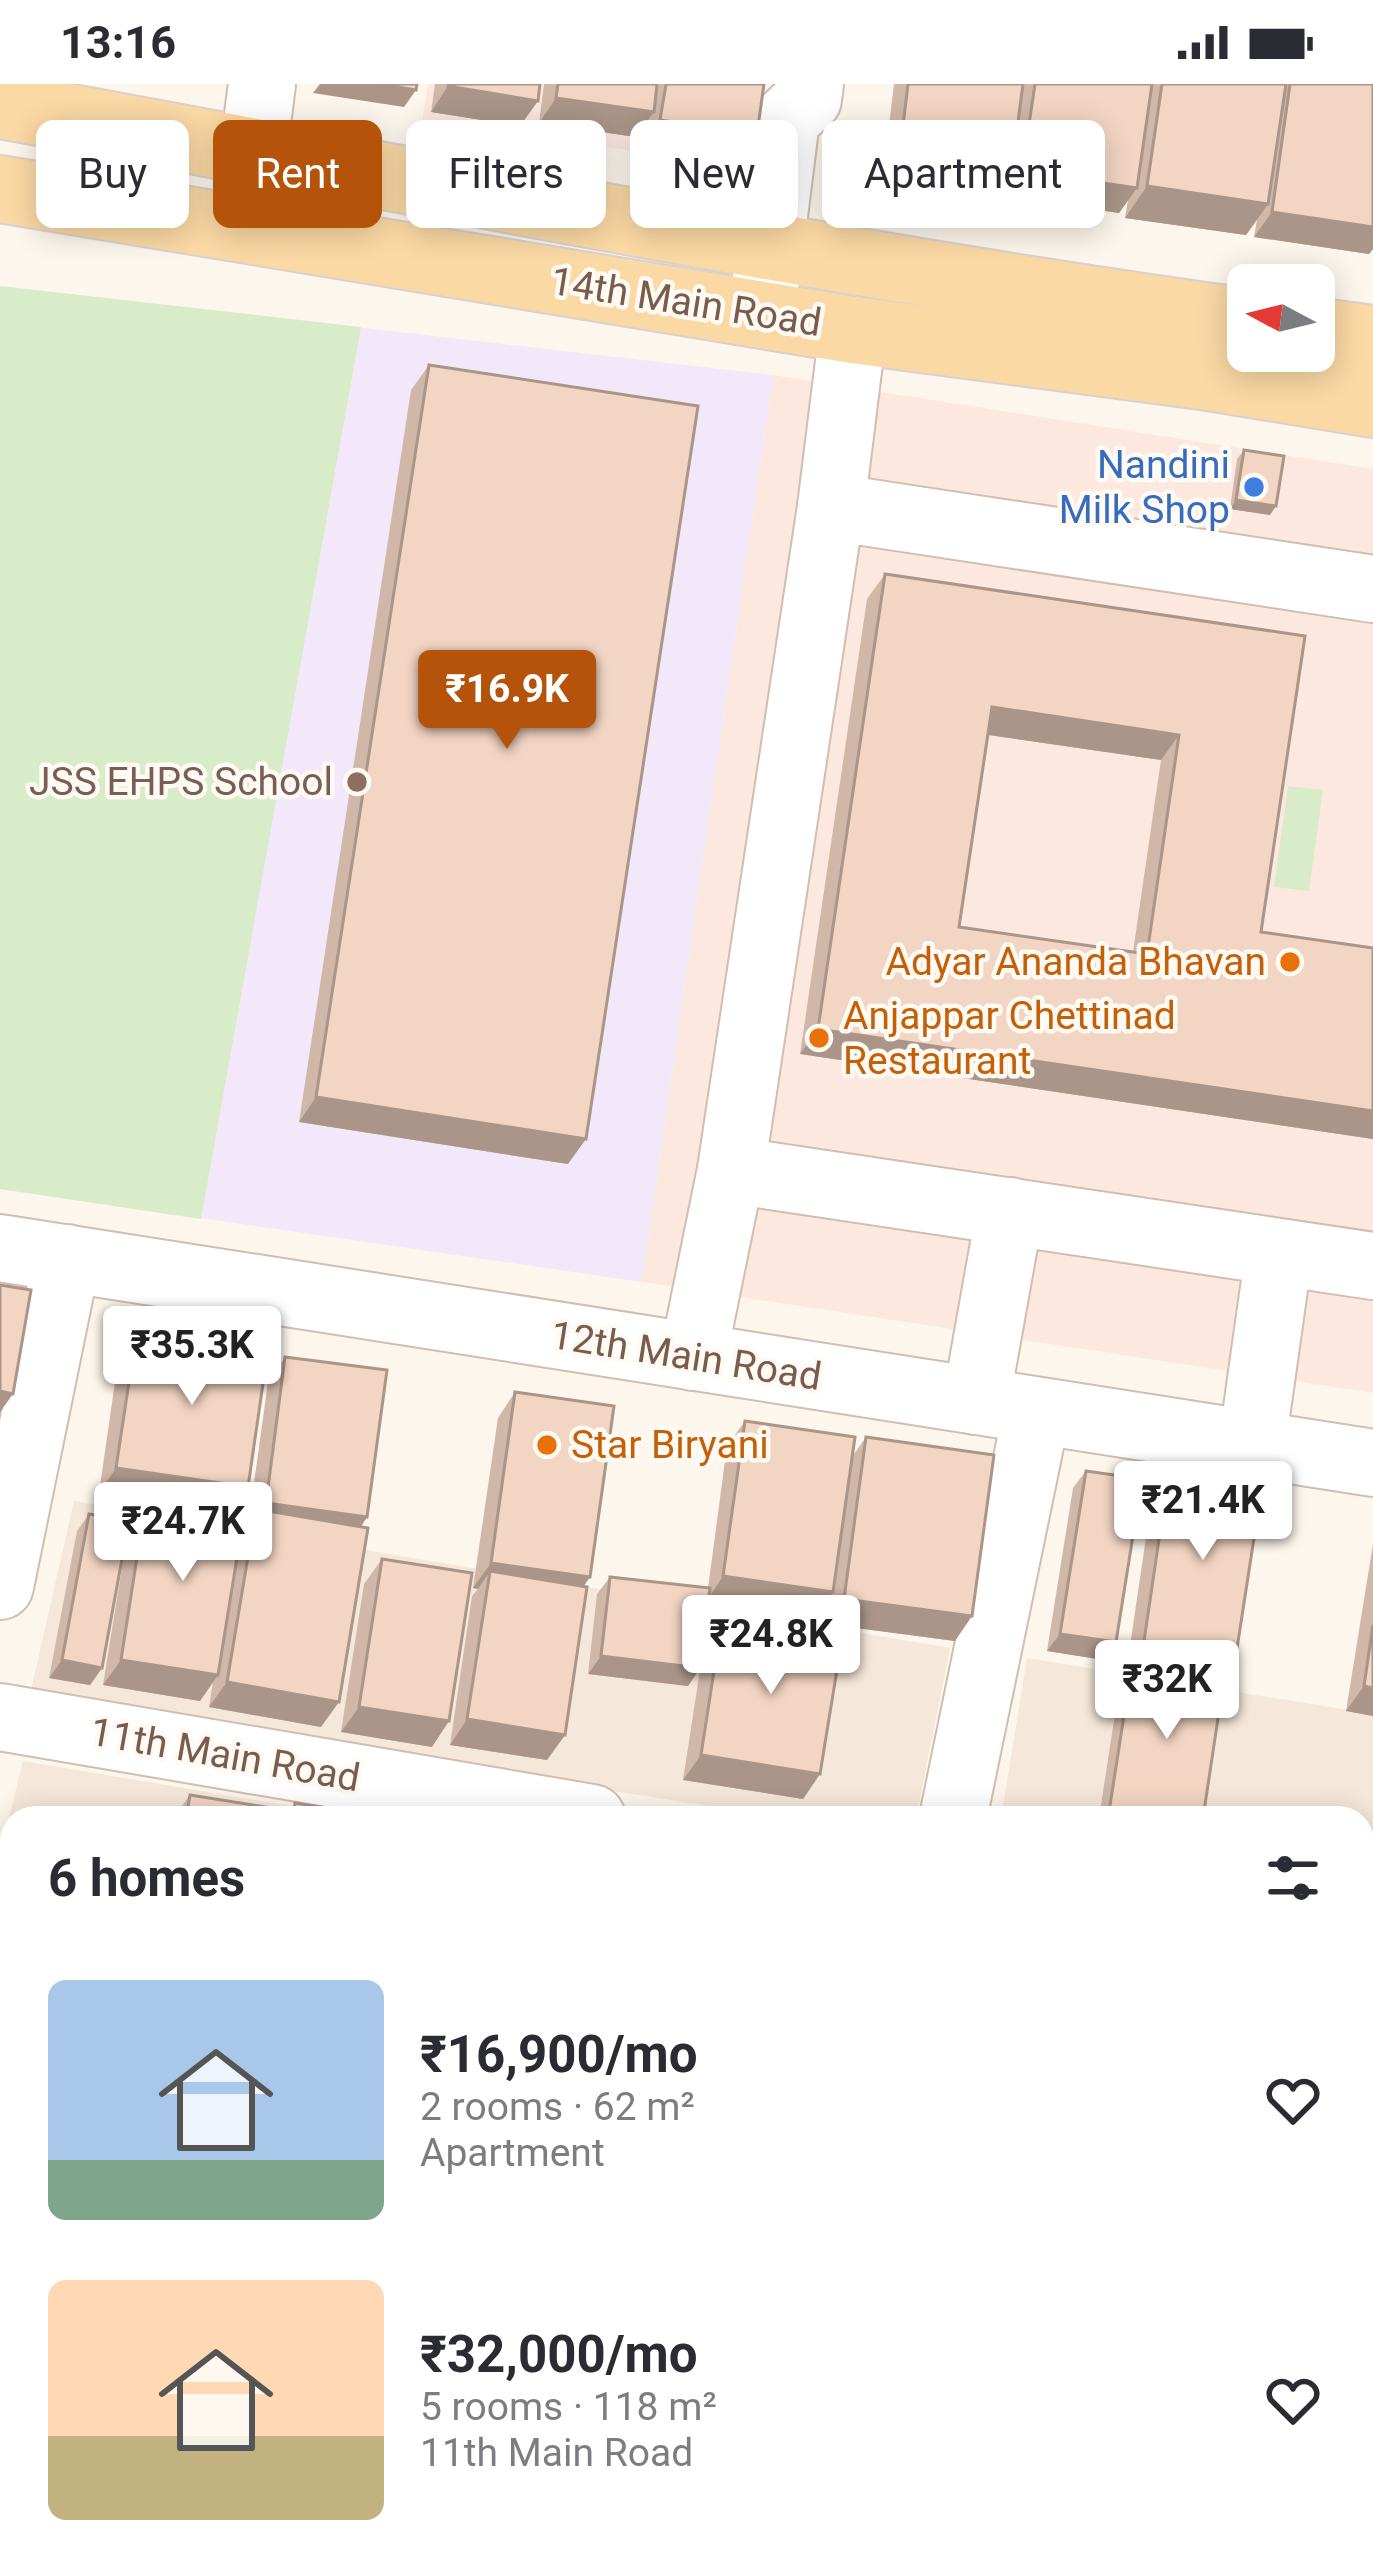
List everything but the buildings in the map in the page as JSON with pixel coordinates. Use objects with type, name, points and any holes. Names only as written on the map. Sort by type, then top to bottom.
[{"type":"main road","name":"14th Main Road","points":[[0,105],[131,106],[213,138]]},
{"type":"main road","name":"14th Main Road","points":[[382,177],[793,250],[1227,319]]},
{"type":"main road","name":"14th Main Road","points":[[0,189],[808,322],[1157,369],[1373,404]]},
{"type":"main road","points":[[1335,334],[1373,339]]},
{"type":"street","points":[[257,120],[262,84]]},
{"type":"street","points":[[693,1357],[730,1170],[831,507],[808,322],[793,250],[832,122],[809,92]]},
{"type":"street","points":[[831,507],[1373,586]]},
{"type":"street","points":[[730,1170],[1373,1266]]},
{"type":"street","points":[[955,1806],[1007,1406],[1010,1211]]},
{"type":"street","name":"12th Main Road","points":[[0,1248],[1373,1463]]},
{"type":"street","points":[[1252,1444],[1279,1253]]},
{"type":"street","points":[[0,1586],[67,1258]]},
{"type":"street","name":"11th Main Road","points":[[0,1717],[522,1806]]},
{"type":"shaded area","points":[[428,84],[757,84],[751,120],[630,120],[630,150],[606,147],[606,120],[422,120]]},
{"type":"shaded area","name":"JSS EHPS School","points":[[0,286],[773,375],[642,1282],[0,1189]]},
{"type":"shaded area","points":[[773,375],[1373,469],[1373,1393],[642,1282]]},
{"type":"shaded area","points":[[74,1501],[950,1648],[918,1806],[708,1806],[29,1699]]},
{"type":"shaded area","points":[[1027,1658],[1373,1714],[1373,1806],[1003,1806]]},
{"type":"shaded area","points":[[23,1761],[291,1806],[12,1806]]},
{"type":"green space","points":[[0,286],[361,327],[201,1219],[0,1189]]},
{"type":"green space","points":[[1288,786],[1323,790],[1309,891],[1274,887]]},
{"type":"place","name":"Nandini Milk Shop","points":[[1254,487]]},
{"type":"place","name":"JSS EHPS School","points":[[357,782]]},
{"type":"place","name":"Adyar Ananda Bhavan","points":[[1290,962]]},
{"type":"place","name":"Anjappar Chettinad Restaurant","points":[[819,1038]]},
{"type":"place","name":"Star Biryani","points":[[547,1445]]}]
